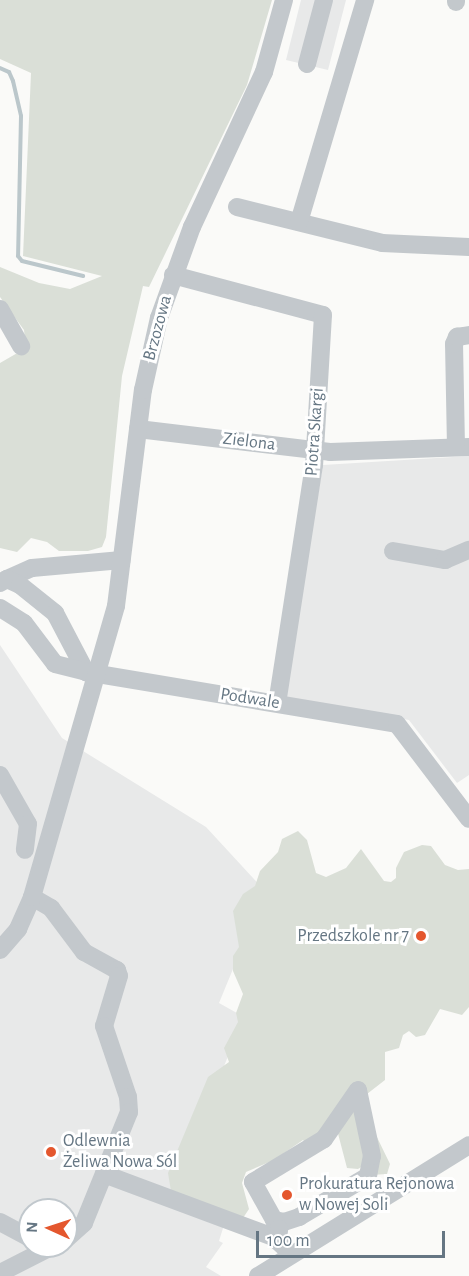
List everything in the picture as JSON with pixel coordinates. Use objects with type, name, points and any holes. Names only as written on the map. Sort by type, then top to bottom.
[{"type":"street","name":"Brzozowa","points":[[0,950],[18,928],[32,897],[91,673],[116,606],[148,363],[173,275],[258,85],[284,0]]},
{"type":"street","points":[[307,64],[324,0]]},
{"type":"street","points":[[299,222],[365,0]]},
{"type":"street","points":[[237,207],[382,243],[469,247]]},
{"type":"street","name":"Piotra Skargi","points":[[173,275],[321,312],[314,450],[277,703]]},
{"type":"street","points":[[0,309],[21,346]]},
{"type":"street","points":[[463,447],[454,344],[457,337],[469,335]]},
{"type":"street","name":"Zielona","points":[[138,429],[314,450],[463,447]]},
{"type":"street","points":[[393,551],[445,560],[469,550]]},
{"type":"street","points":[[3,581],[32,568],[122,560]]},
{"type":"street","points":[[3,581],[55,613],[91,673]]},
{"type":"street","name":"Podwale","points":[[0,608],[24,623],[55,664],[91,673],[393,723],[402,728],[469,819]]},
{"type":"street","points":[[0,775],[28,824],[25,849]]},
{"type":"street","points":[[32,897],[51,908],[84,952],[117,970],[119,976],[104,1026],[129,1112],[84,1223],[78,1227]]},
{"type":"street","points":[[290,1256],[278,1240],[274,1220],[253,1182],[324,1139],[358,1090],[372,1156],[368,1176],[381,1199]]},
{"type":"street","points":[[258,1276],[381,1199],[468,1150]]},
{"type":"street","points":[[104,1174],[278,1240]]},
{"type":"street","points":[[274,1220],[284,1222],[299,1217],[368,1176]]},
{"type":"street","points":[[0,1222],[18,1232]]},
{"type":"street","points":[[0,1273],[29,1258]]},
{"type":"shaded area","points":[[0,0],[272,0],[247,85],[149,287],[143,286],[122,376],[106,537],[102,547],[88,551],[59,551],[47,542],[31,538],[17,552],[0,548],[0,363],[26,348],[24,330],[0,297],[0,267],[39,283],[70,289],[102,276],[23,256],[31,73],[0,59]]},
{"type":"shaded area","points":[[301,0],[346,0],[328,70],[286,60]]},
{"type":"shaded area","points":[[469,456],[469,775],[457,783],[409,720],[283,698],[323,465]]},
{"type":"shaded area","points":[[0,645],[62,738],[206,827],[265,891],[219,1003],[244,1017],[176,1184],[229,1209],[219,1241],[223,1243],[206,1267],[221,1276],[0,1276]]},
{"type":"shaded area","points":[[298,831],[307,840],[316,873],[326,877],[346,868],[361,849],[384,881],[391,882],[396,878],[396,868],[404,852],[422,845],[431,846],[445,865],[458,870],[469,869],[469,1007],[462,1015],[440,1009],[425,1035],[416,1037],[409,1031],[403,1035],[399,1048],[385,1052],[385,1080],[367,1094],[373,1129],[390,1164],[387,1174],[371,1175],[366,1164],[358,1169],[347,1168],[336,1126],[309,1146],[303,1140],[274,1160],[246,1172],[242,1183],[249,1209],[243,1218],[171,1191],[168,1173],[208,1077],[229,1062],[224,1048],[238,1022],[236,1013],[243,994],[233,971],[233,956],[239,947],[233,911],[243,894],[255,886],[260,871],[278,852],[282,839]]},
{"type":"waterway","points":[[0,68],[9,72],[13,81],[21,116],[18,256],[22,261],[83,276]]},
{"type":"place","name":"Przedszkole nr 7","points":[[421,936]]},
{"type":"place","name":"Odlewnia Żeliwa Nowa Sól","points":[[51,1152]]},
{"type":"place","name":"Prokuratura Rejonowa w Nowej Soli","points":[[287,1195]]}]
